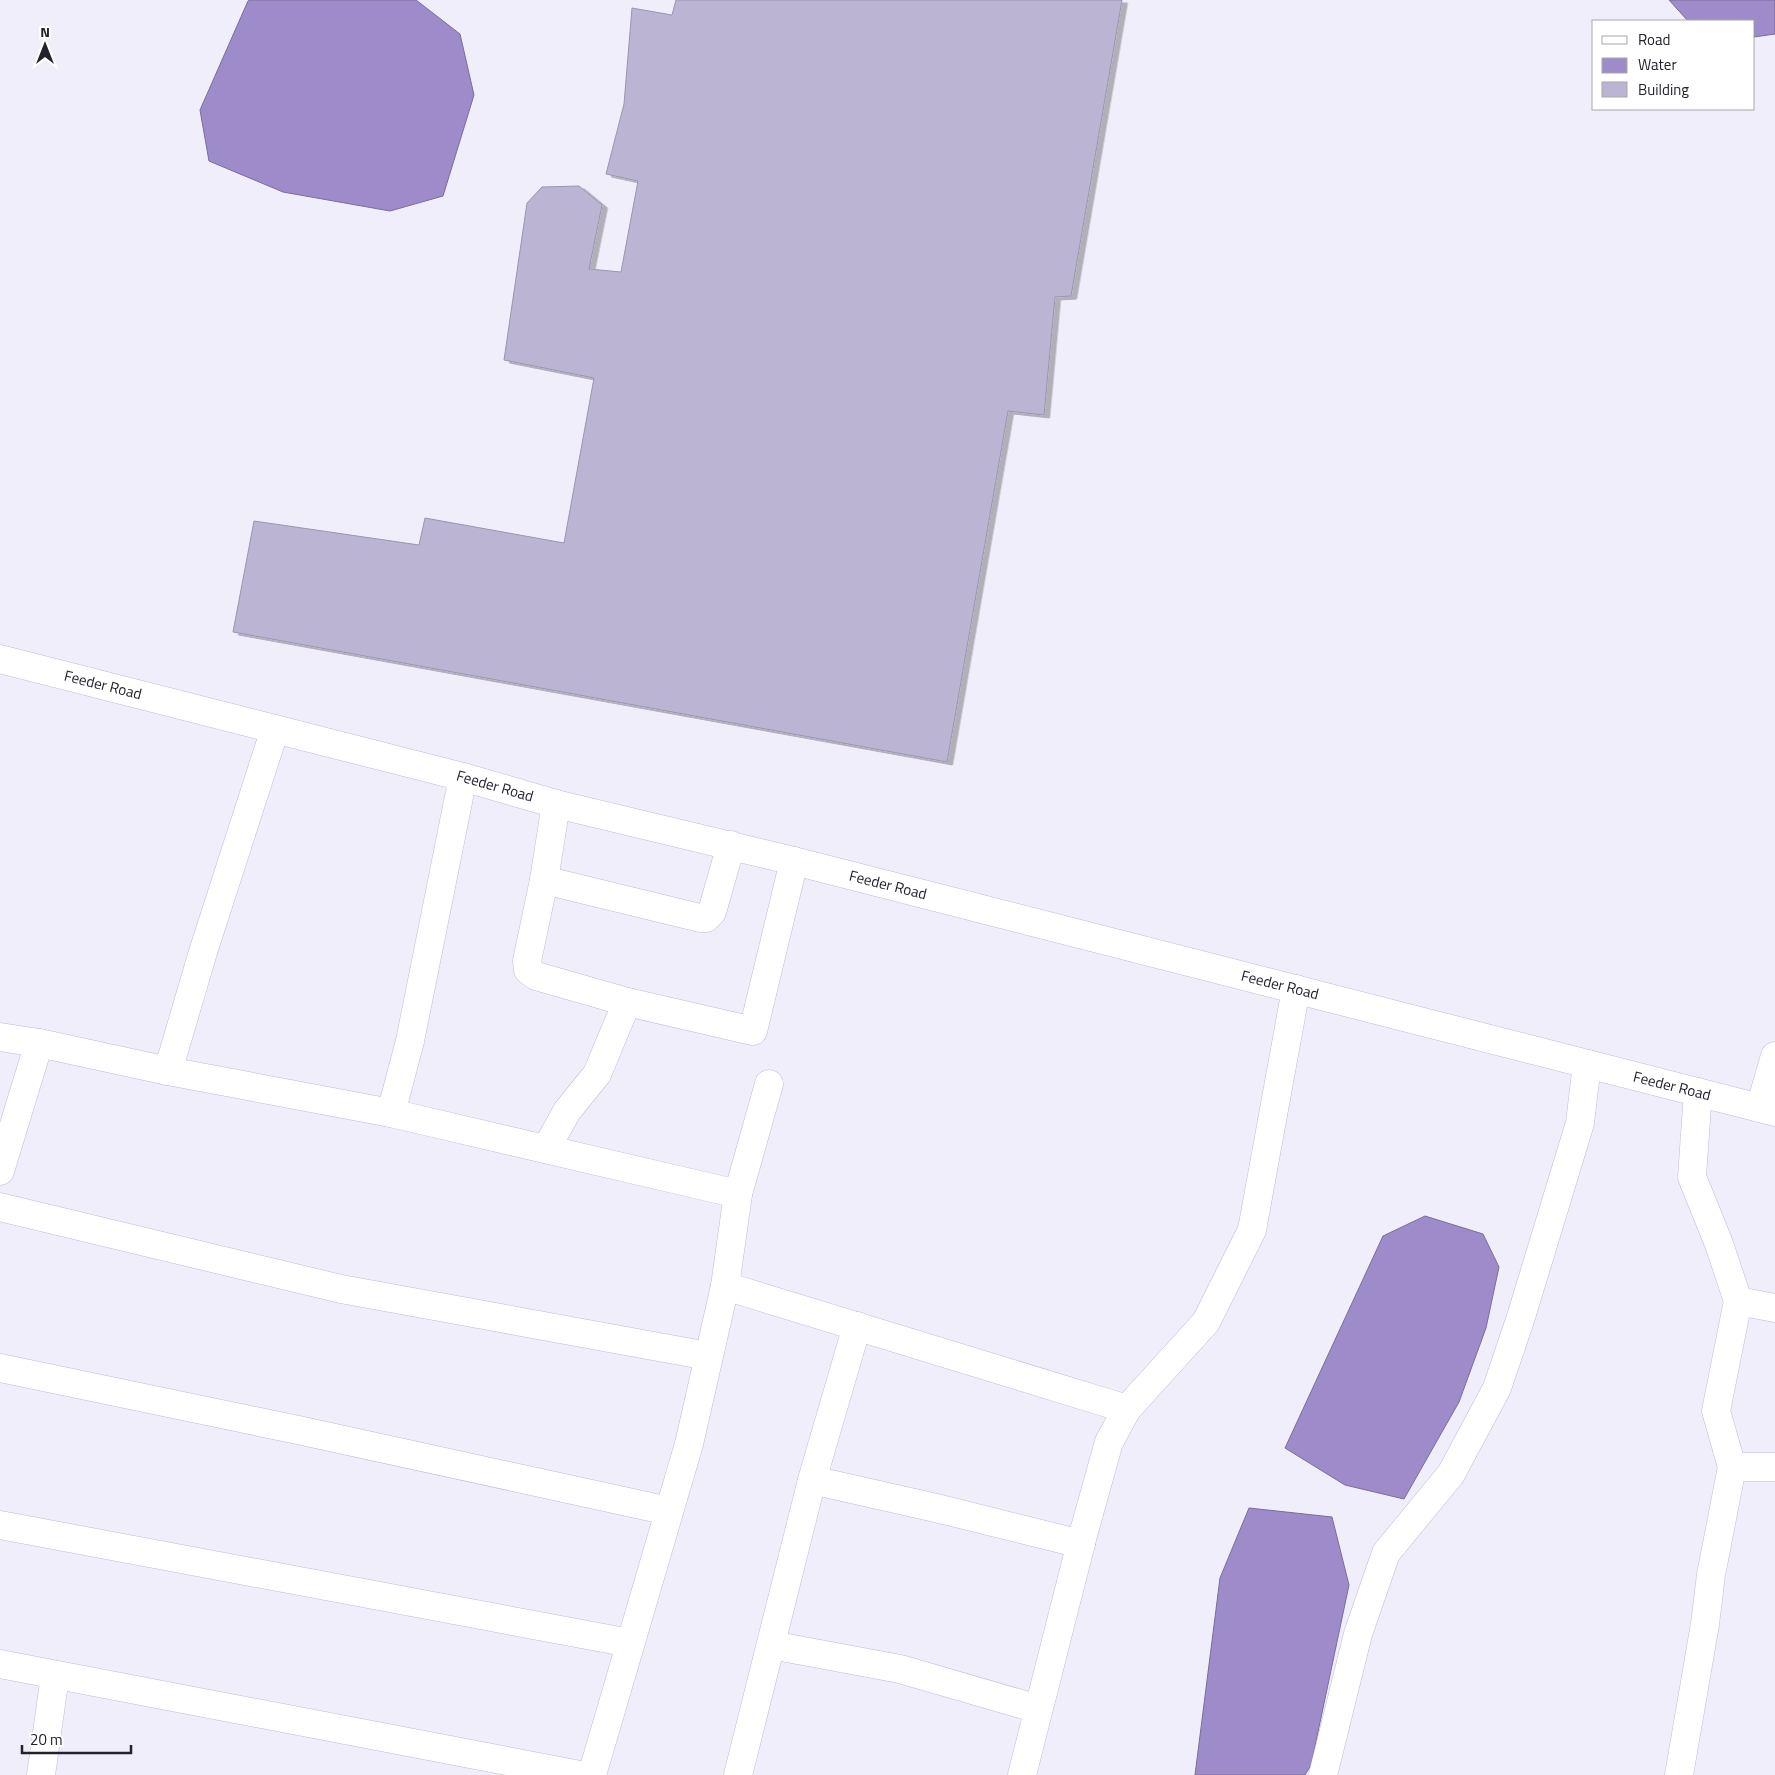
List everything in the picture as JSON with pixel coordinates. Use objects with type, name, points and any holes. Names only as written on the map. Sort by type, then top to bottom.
[{"type":"street","name":"Feeder Road","points":[[0,659],[462,777],[556,804],[731,845],[1768,1110]]},
{"type":"street","points":[[168,1071],[203,952],[275,729]]},
{"type":"street","points":[[391,1113],[410,1041],[462,777]]},
{"type":"street","points":[[556,804],[544,880],[527,961],[528,970],[536,976],[628,1002],[753,1030],[794,861]]},
{"type":"street","points":[[544,880],[706,918],[712,912],[731,845]]},
{"type":"street","points":[[1022,1775],[1109,1442],[1127,1409],[1206,1322],[1252,1230],[1296,989]]},
{"type":"street","points":[[546,1149],[567,1111],[597,1074],[628,1002]]},
{"type":"street","points":[[0,1037],[39,1043],[168,1071],[391,1113],[738,1194]]},
{"type":"street","points":[[0,1171],[39,1043]]},
{"type":"street","points":[[1768,1110],[1775,1056]]},
{"type":"street","points":[[1323,1775],[1358,1634],[1386,1553],[1451,1474],[1497,1388],[1521,1317],[1580,1123],[1587,1064]]},
{"type":"street","points":[[592,1775],[689,1444],[725,1286],[738,1194],[769,1084]]},
{"type":"street","points":[[1679,1775],[1732,1467],[1716,1411],[1738,1301],[1719,1244],[1692,1177],[1698,1092]]},
{"type":"street","points":[[0,1208],[341,1289],[708,1356]]},
{"type":"street","points":[[725,1286],[1127,1409]]},
{"type":"street","points":[[1738,1301],[1775,1308]]},
{"type":"street","points":[[738,1775],[812,1480],[857,1326]]},
{"type":"street","points":[[0,1368],[298,1430],[669,1511]]},
{"type":"street","points":[[1732,1467],[1775,1467]]},
{"type":"street","points":[[812,1480],[1081,1544]]},
{"type":"street","points":[[0,1525],[630,1643]]},
{"type":"street","points":[[771,1645],[900,1669],[1038,1709]]},
{"type":"street","points":[[0,1664],[580,1775]]},
{"type":"street","points":[[41,1775],[55,1676]]},
{"type":"water","points":[[416,0],[460,34],[474,95],[443,196],[390,211],[283,192],[209,161],[200,110],[248,1]]},
{"type":"water","points":[[1669,0],[1775,0],[1775,34],[1755,37],[1755,20],[1687,20]]},
{"type":"water","points":[[1425,1216],[1483,1234],[1499,1267],[1486,1328],[1459,1402],[1404,1499],[1345,1485],[1285,1448],[1383,1236]]},
{"type":"water","points":[[1249,1508],[1332,1517],[1349,1585],[1311,1765],[1305,1775],[1195,1775],[1220,1578]]},
{"type":"building","points":[[676,0],[1122,0],[1071,296],[1055,297],[1044,415],[1008,411],[947,762],[233,632],[254,521],[419,545],[425,518],[564,543],[594,378],[504,360],[527,203],[542,187],[579,186],[602,205],[589,269],[621,272],[638,181],[606,174],[624,104],[632,8],[672,15]]}]
